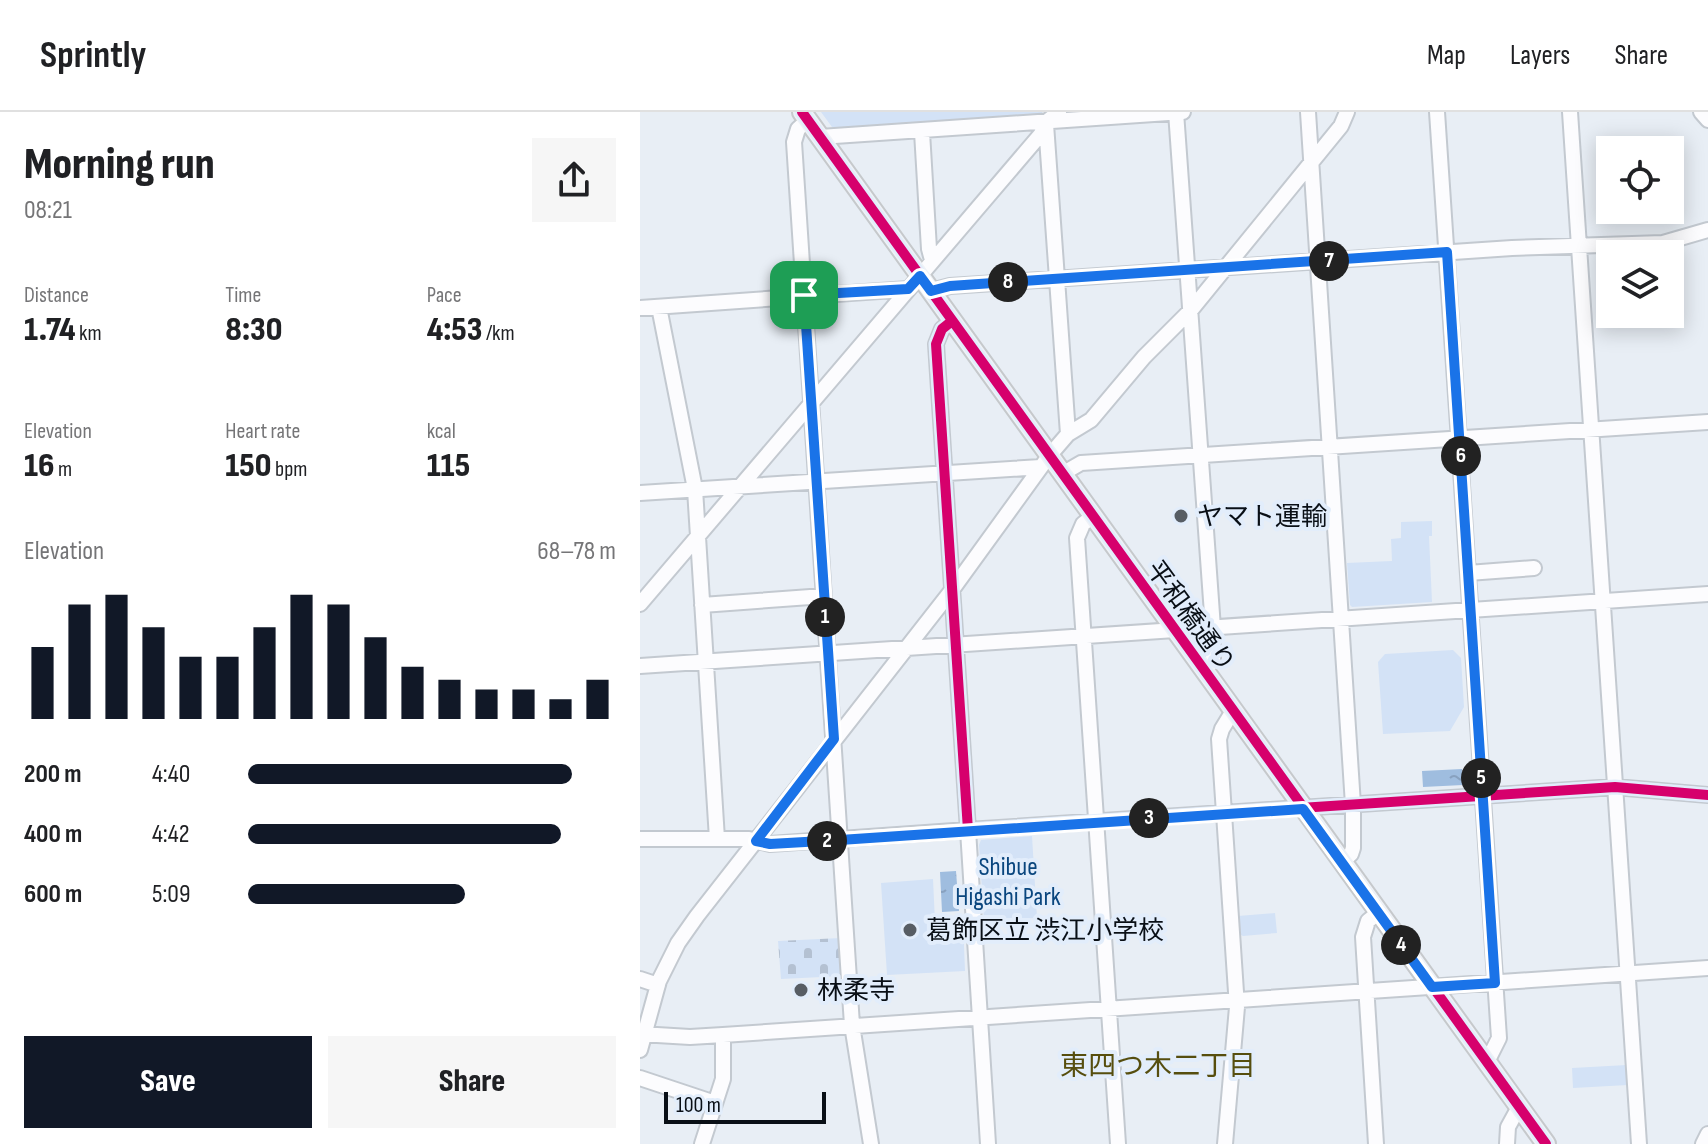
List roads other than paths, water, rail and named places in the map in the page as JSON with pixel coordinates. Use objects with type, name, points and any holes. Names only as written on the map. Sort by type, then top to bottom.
[{"type":"main road","name":"平和橋通り","points":[[805,116],[920,285],[952,321],[1045,461],[1062,474],[1093,516],[1546,1144]]},
{"type":"street","points":[[1046,117],[1059,112]]},
{"type":"street","points":[[1176,112],[1213,628],[1213,661],[1203,670]]},
{"type":"street","points":[[820,137],[922,132],[1046,117],[1186,112]]},
{"type":"street","points":[[1308,112],[1353,805],[1353,848],[1342,862]]},
{"type":"street","points":[[640,1050],[658,985],[678,943],[691,925],[952,590],[1045,461],[1068,434],[1091,420],[1144,357],[1191,310],[1341,126],[1347,112]]},
{"type":"street","points":[[1437,112],[1499,1038],[1487,1062]]},
{"type":"street","points":[[1570,112],[1639,1144]]},
{"type":"street","points":[[1701,112],[1708,120]]},
{"type":"street","points":[[805,116],[794,142],[852,1025],[871,1144]]},
{"type":"street","points":[[640,604],[812,403],[920,285],[932,260],[1041,134],[1046,117]]},
{"type":"street","points":[[1046,117],[1068,434]]},
{"type":"street","points":[[922,132],[932,260]]},
{"type":"street","points":[[640,308],[920,285],[950,286],[1579,244],[1663,243],[1708,230]]},
{"type":"street","points":[[659,307],[695,489],[717,839]]},
{"type":"street","points":[[952,321],[942,329],[936,344],[988,1144]]},
{"type":"street","points":[[1062,474],[1081,463],[1708,422]]},
{"type":"street","points":[[640,493],[945,473],[1045,461]]},
{"type":"street","points":[[1093,516],[1083,524],[1077,538],[1118,1144]]},
{"type":"street","points":[[1468,573],[1534,568]]},
{"type":"street","points":[[640,666],[1708,594]]},
{"type":"street","points":[[702,605],[824,596]]},
{"type":"street","points":[[1225,1144],[1237,1000],[1220,733],[1233,711]]},
{"type":"street","points":[[640,839],[717,839],[770,844],[1615,787],[1708,795]]},
{"type":"street","points":[[1376,1144],[1363,937],[1368,921],[1378,913]]},
{"type":"street","points":[[643,1034],[723,1035],[1708,968]]},
{"type":"street","points":[[640,979],[658,985]]},
{"type":"street","points":[[702,1144],[723,1079],[723,1035]]},
{"type":"street","points":[[640,1078],[715,1103]]},
{"type":"street","points":[[1507,1144],[1508,1127],[1519,1107]]},
{"type":"street","points":[[1703,1144],[1708,1134]]},
{"type":"water","points":[[1462,769],[1463,785],[1423,787],[1422,771]]},
{"type":"water","points":[[956,871],[959,911],[942,912],[940,872]]},
{"type":"place","name":"ヤマト運輸","points":[[1181,516]]},
{"type":"place","name":"葛飾区立 渋江小学校","points":[[910,930]]},
{"type":"place","name":"林柔寺","points":[[801,990]]},
{"type":"district","name":"東四つ木二丁目","points":[[1158,1065]]},
{"type":"park label","name":"Shibue Higashi Park","points":[[1008,881]]}]
